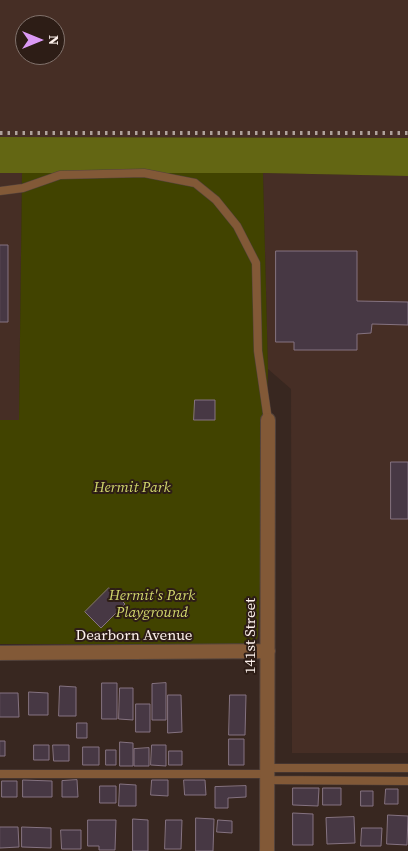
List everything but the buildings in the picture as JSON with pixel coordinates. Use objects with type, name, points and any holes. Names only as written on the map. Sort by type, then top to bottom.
[{"type":"street","name":"141st Street","points":[[267,851],[268,420]]},
{"type":"street","name":"Dearborn Avenue","points":[[0,653],[268,651]]},
{"type":"lane","points":[[0,191],[23,188],[60,175],[144,173],[195,183],[216,200],[237,226],[256,263],[258,351],[268,420]]},
{"type":"lane","points":[[0,774],[267,774],[408,768]]},
{"type":"lane","points":[[267,774],[408,781]]},
{"type":"shaded area","points":[[0,0],[408,0],[408,138],[0,137]]},
{"type":"shaded area","points":[[0,137],[408,138],[408,176],[263,173],[0,173]]},
{"type":"shaded area","points":[[0,173],[22,173],[19,420],[0,420]]},
{"type":"shaded area","points":[[263,173],[408,176],[408,753],[292,753],[291,389],[268,369]]},
{"type":"green space","name":"Hermit Park","points":[[22,173],[263,173],[268,369],[258,637],[254,644],[0,644],[0,420],[19,420]]},
{"type":"railway","points":[[0,133],[408,133]]},
{"type":"park label","name":"Hermit's Park Playground","points":[[152,604]]}]
